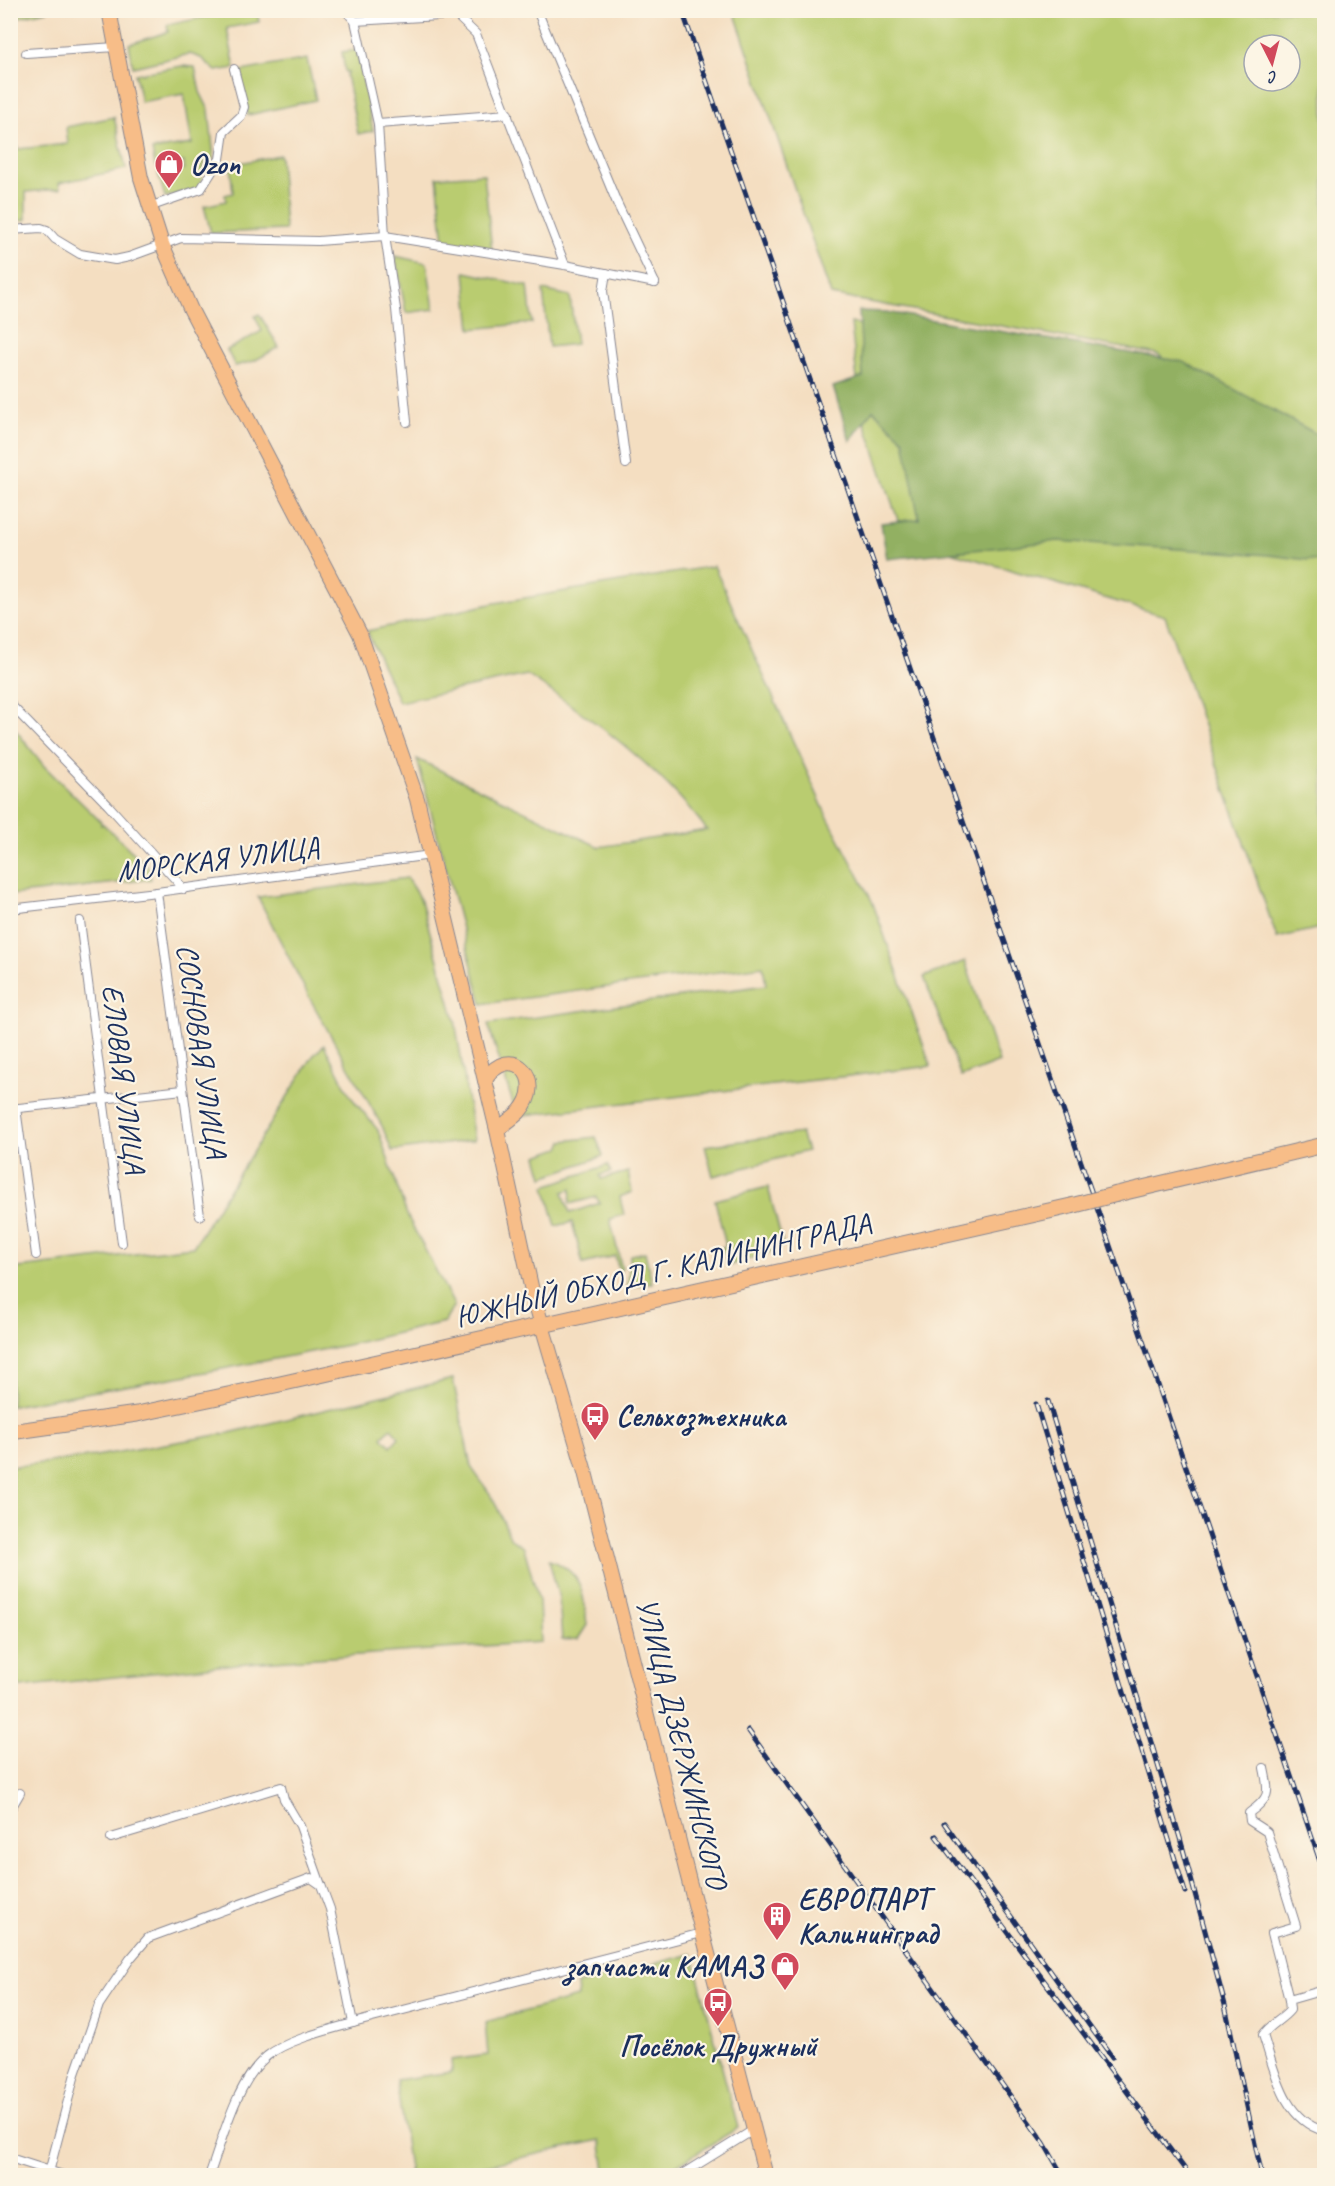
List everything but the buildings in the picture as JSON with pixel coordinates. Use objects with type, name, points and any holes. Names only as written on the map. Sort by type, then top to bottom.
[{"type":"highway","name":"ЮЖНЫЙ ОБХОД Г. КАЛИНИНГРАДА","points":[[10,1432],[137,1414],[280,1384],[1071,1206],[1324,1145]]},
{"type":"main road","name":"УЛИЦА ДЗЕРЖИНСКОГО","points":[[109,10],[141,178],[162,244],[191,310],[360,634],[417,799],[497,1130],[532,1291],[585,1472],[766,2175]]},
{"type":"main road","points":[[485,1080],[498,1065],[508,1063],[519,1065],[529,1077],[530,1086],[527,1099],[520,1111],[497,1130]]},
{"type":"street","points":[[345,10],[355,21],[378,124],[386,236],[396,309],[406,422]]},
{"type":"street","points":[[10,230],[35,227],[47,230],[67,248],[80,254],[115,260],[181,238],[318,241],[386,236],[565,265],[655,283],[617,203],[537,10]]},
{"type":"street","points":[[355,21],[456,15],[476,34],[565,265]]},
{"type":"street","points":[[26,53],[116,47]]},
{"type":"street","points":[[150,207],[201,189],[220,159],[224,132],[241,116],[244,107],[234,69]]},
{"type":"street","points":[[378,124],[508,114]]},
{"type":"street","points":[[606,273],[603,291],[626,464]]},
{"type":"street","points":[[10,704],[108,805],[184,889]]},
{"type":"street","name":"МОРСКАЯ УЛИЦА","points":[[10,909],[184,889],[431,855]]},
{"type":"street","name":"СОСНОВАЯ УЛИЦА","points":[[157,892],[200,1216]]},
{"type":"street","name":"ЕЛОВАЯ УЛИЦА","points":[[80,921],[122,1243]]},
{"type":"street","points":[[36,1255],[13,1108],[183,1090]]},
{"type":"street","points":[[1263,1768],[1268,1793],[1264,1803],[1250,1814],[1250,1821],[1267,1832],[1296,1926],[1272,1933],[1290,2010],[1268,2027],[1263,2036],[1283,2095],[1300,2118],[1324,2132]]},
{"type":"street","points":[[111,1838],[281,1786],[284,1799],[300,1826],[330,1909],[353,2023]]},
{"type":"street","points":[[10,1810],[20,1793]]},
{"type":"street","points":[[50,2173],[75,2074],[99,2005],[130,1959],[148,1938],[301,1880],[311,1878],[321,1885]]},
{"type":"street","points":[[209,2175],[230,2119],[251,2073],[269,2055],[305,2037],[702,1933]]},
{"type":"street","points":[[1289,2000],[1324,1990]]},
{"type":"street","points":[[679,2175],[754,2130]]},
{"type":"street","points":[[10,2158],[50,2173],[66,2175]]},
{"type":"green space","points":[[11,10],[47,10],[47,11],[11,19]]},
{"type":"green space","points":[[221,11],[257,11],[259,22],[227,28],[235,68],[216,71],[201,58],[190,54],[133,67],[129,44],[168,32],[167,25],[221,14]]},
{"type":"green space","points":[[734,11],[1324,11],[1324,462],[1157,354],[831,295]]},
{"type":"green space","points":[[357,50],[373,131],[358,134],[346,75],[348,72],[345,72],[342,52]]},
{"type":"green space","points":[[307,59],[316,100],[248,115],[236,72]]},
{"type":"green space","points":[[182,66],[195,67],[200,92],[209,110],[214,159],[205,159],[200,189],[165,197],[158,173],[184,169],[184,162],[155,166],[152,150],[192,144],[184,94],[141,102],[135,74]]},
{"type":"green space","points":[[114,117],[126,169],[59,183],[60,189],[26,192],[26,220],[11,221],[11,137],[18,149],[68,144],[66,127]]},
{"type":"green space","points":[[280,155],[285,230],[211,233],[204,206],[226,201],[225,195],[233,193],[230,165]]},
{"type":"green space","points":[[484,174],[492,251],[444,242],[437,177]]},
{"type":"green space","points":[[395,256],[427,263],[434,309],[406,313]]},
{"type":"green space","points":[[465,272],[528,286],[532,323],[471,329]]},
{"type":"green space","points":[[543,290],[570,296],[576,344],[549,347]]},
{"type":"green space","points":[[859,311],[886,312],[1184,362],[1324,438],[1324,562],[1269,555],[1058,541],[887,559],[881,523],[919,519],[904,440],[873,410],[850,441],[833,387],[863,377]]},
{"type":"green space","points":[[259,314],[279,347],[254,361],[235,366],[227,350],[262,331],[255,316]]},
{"type":"green space","points":[[851,323],[1142,374],[1324,487],[1324,927],[1277,938],[1165,616],[904,538],[851,382],[857,380]]},
{"type":"green space","points":[[714,566],[825,812],[872,901],[931,1066],[517,1116],[488,1024],[766,985],[763,966],[482,1004],[417,759],[599,847],[707,830],[668,785],[624,745],[527,675],[399,702],[367,631],[495,603]]},
{"type":"green space","points":[[11,724],[44,766],[101,822],[101,825],[103,824],[148,867],[151,879],[11,895]]},
{"type":"green space","points":[[407,878],[421,901],[455,1020],[474,1140],[392,1151],[382,1126],[309,997],[258,897]]},
{"type":"green space","points":[[965,961],[999,1062],[961,1077],[924,977]]},
{"type":"green space","points":[[324,1045],[351,1097],[378,1130],[407,1215],[454,1305],[444,1322],[347,1345],[11,1406],[11,1269],[193,1247],[313,1056]]},
{"type":"green space","points":[[801,1133],[807,1151],[713,1176],[705,1146]]},
{"type":"green space","points":[[596,1137],[603,1156],[543,1177],[537,1156],[560,1148],[563,1141]]},
{"type":"green space","points":[[608,1165],[611,1172],[600,1175],[601,1179],[628,1172],[632,1192],[620,1197],[624,1215],[610,1219],[622,1269],[619,1271],[615,1256],[583,1264],[572,1222],[556,1226],[545,1186]],"holes":[[[571,1189],[570,1204],[596,1197],[600,1203],[570,1213],[563,1192]]]},
{"type":"green space","points":[[768,1187],[783,1245],[767,1253],[727,1266],[722,1247],[726,1246],[715,1200]]},
{"type":"green space","points":[[645,1252],[652,1283],[628,1287],[630,1255]]},
{"type":"green space","points":[[453,1379],[471,1467],[493,1498],[511,1539],[524,1548],[539,1601],[541,1642],[246,1663],[11,1688],[11,1467],[96,1456],[229,1433]],"holes":[[[391,1428],[399,1437],[391,1446],[382,1437]]]},
{"type":"green space","points":[[549,1560],[569,1570],[582,1593],[587,1625],[578,1639],[562,1640],[559,1598]]},
{"type":"green space","points":[[692,1954],[738,2128],[660,2175],[606,2175],[600,2140],[443,2175],[410,2175],[396,2080],[452,2072],[451,2060],[488,2055],[485,2022],[578,1997],[577,1984]]},
{"type":"railway","points":[[682,10],[1142,1338],[1324,1873]]},
{"type":"railway","points":[[1048,1401],[1180,1838],[1225,2005],[1262,2176]]},
{"type":"railway","points":[[1036,1404],[1185,1892]]},
{"type":"railway","points":[[748,1730],[1044,2143],[1063,2176]]},
{"type":"railway","points":[[944,1823],[1112,2057]]},
{"type":"railway","points":[[936,1836],[1190,2176]]},
{"type":"place","name":"Ozon","points":[[169,190]]},
{"type":"place","name":"Сельхозтехника","points":[[595,1442]]},
{"type":"place","name":"ЕВРОПАРТ Калининград","points":[[777,1942]]},
{"type":"place","name":"запчасти КАМАЗ","points":[[785,1992]]},
{"type":"place","name":"Посёлок Дружный","points":[[718,2028]]}]
